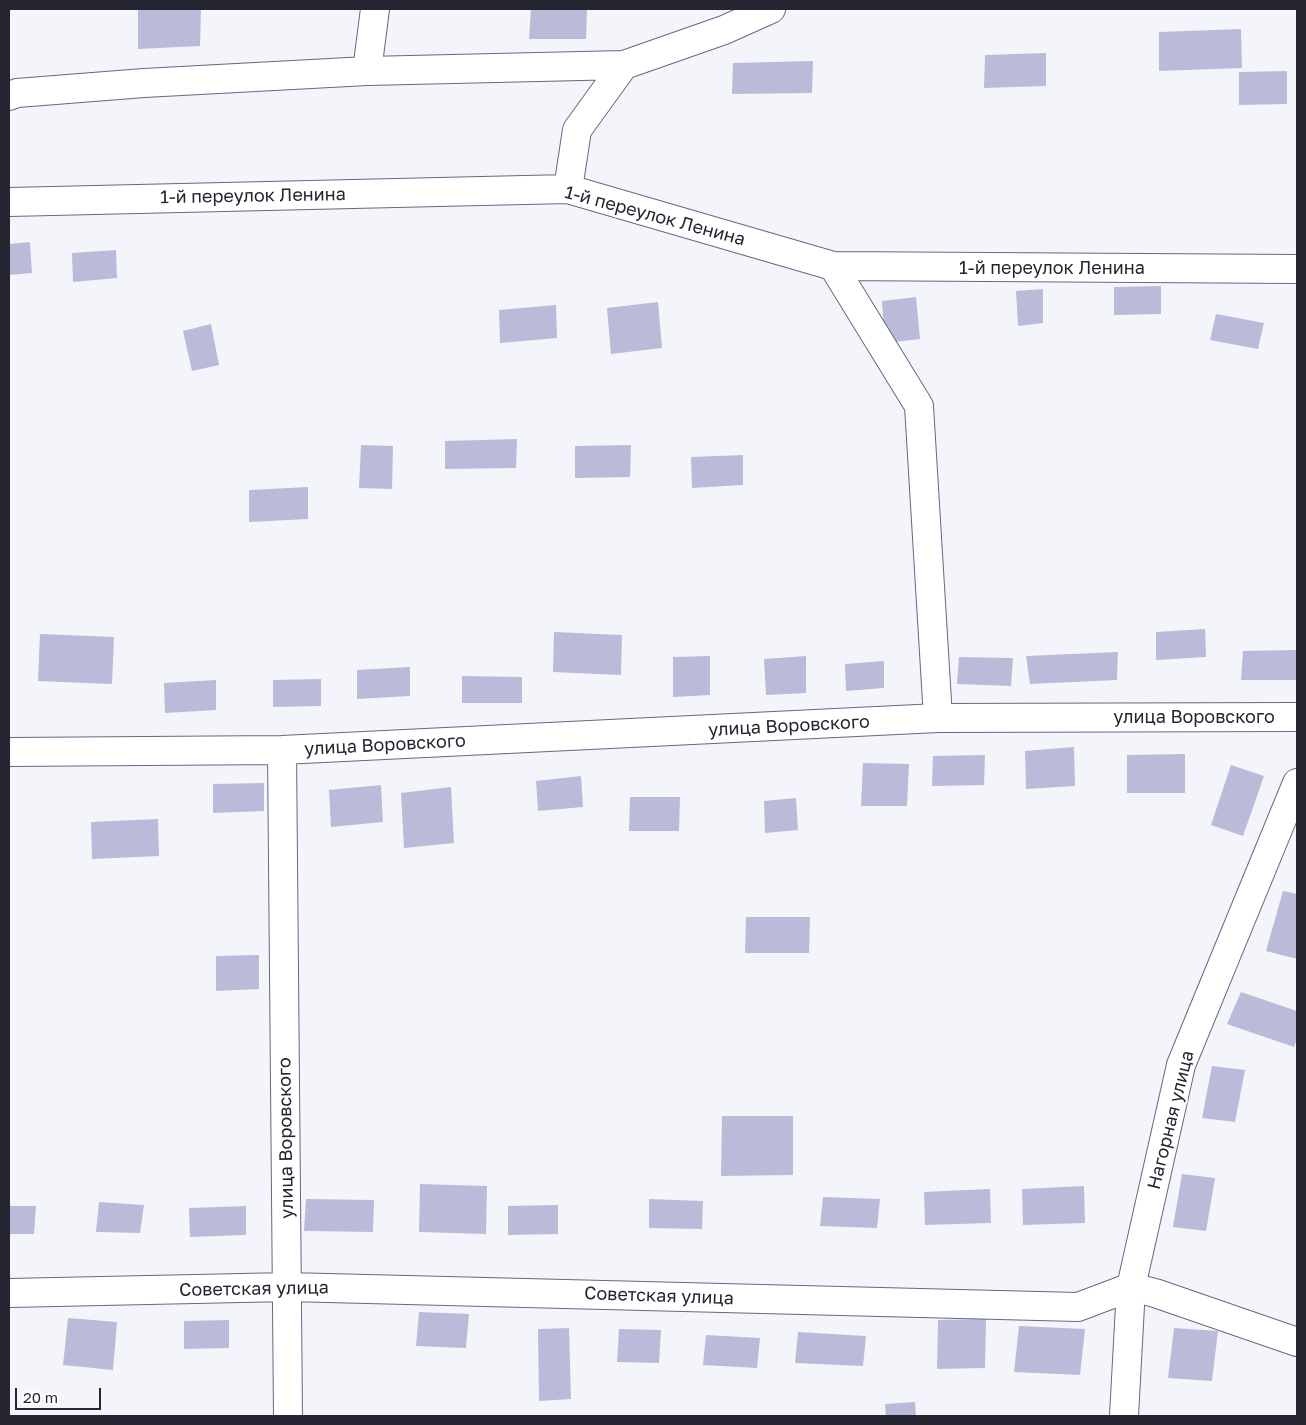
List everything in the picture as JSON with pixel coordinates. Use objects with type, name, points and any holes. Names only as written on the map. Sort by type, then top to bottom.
[{"type":"street","points":[[367,71],[375,9]]},
{"type":"street","points":[[9,96],[17,93],[144,83],[367,71],[624,65],[724,30],[771,9]]},
{"type":"street","points":[[568,189],[577,130],[624,65]]},
{"type":"street","name":"1-й переулок Ленина","points":[[9,202],[568,189],[834,266],[1297,269]]},
{"type":"street","points":[[834,266],[919,406],[938,718]]},
{"type":"street","name":"улица Воровского","points":[[9,752],[282,750],[938,718],[1297,717]]},
{"type":"street","name":"улица Воровского","points":[[282,750],[288,1416]]},
{"type":"street","name":"Нагорная улица","points":[[1124,1416],[1131,1287],[1181,1065],[1297,783]]},
{"type":"street","name":"Советская улица","points":[[9,1293],[288,1286],[1078,1307],[1131,1287]]},
{"type":"street","points":[[1131,1287],[1155,1292],[1297,1342]]},
{"type":"building","points":[[138,9],[201,9],[200,46],[138,49]]},
{"type":"building","points":[[531,9],[587,9],[586,39],[529,39]]},
{"type":"building","points":[[1241,29],[1242,68],[1159,71],[1159,32]]},
{"type":"building","points":[[1046,53],[1046,86],[984,88],[985,55]]},
{"type":"building","points":[[813,61],[812,93],[732,94],[733,63]]},
{"type":"building","points":[[1287,71],[1287,104],[1239,105],[1239,72]]},
{"type":"building","points":[[30,242],[32,273],[9,275],[9,244]]},
{"type":"building","points":[[116,250],[117,278],[73,282],[72,253]]},
{"type":"building","points":[[1161,286],[1161,314],[1114,315],[1114,287]]},
{"type":"building","points":[[1043,289],[1043,323],[1018,326],[1016,291]]},
{"type":"building","points":[[916,297],[920,339],[885,343],[882,301]]},
{"type":"building","points":[[658,302],[662,348],[611,354],[607,308]]},
{"type":"building","points":[[556,305],[557,338],[500,343],[499,310]]},
{"type":"building","points":[[1216,314],[1264,323],[1258,349],[1210,340]]},
{"type":"building","points":[[211,324],[219,365],[192,371],[183,331]]},
{"type":"building","points":[[517,439],[516,468],[445,469],[445,441]]},
{"type":"building","points":[[361,445],[393,446],[392,489],[359,488]]},
{"type":"building","points":[[631,445],[630,477],[575,478],[575,446]]},
{"type":"building","points":[[743,455],[743,485],[692,488],[691,457]]},
{"type":"building","points":[[308,487],[308,519],[249,522],[249,490]]},
{"type":"building","points":[[1205,629],[1206,657],[1156,660],[1156,632]]},
{"type":"building","points":[[554,632],[622,635],[621,675],[553,672]]},
{"type":"building","points":[[40,634],[114,637],[112,684],[38,681]]},
{"type":"building","points":[[1297,650],[1297,680],[1241,680],[1243,651]]},
{"type":"building","points":[[1118,652],[1117,680],[1030,684],[1026,656]]},
{"type":"building","points":[[710,656],[710,695],[673,697],[673,657]]},
{"type":"building","points":[[806,656],[806,693],[766,695],[764,659]]},
{"type":"building","points":[[959,657],[1013,658],[1011,686],[957,684]]},
{"type":"building","points":[[884,661],[884,688],[846,691],[845,664]]},
{"type":"building","points":[[410,667],[410,696],[357,699],[357,670]]},
{"type":"building","points":[[462,676],[522,677],[522,703],[462,703]]},
{"type":"building","points":[[321,679],[321,706],[273,707],[273,680]]},
{"type":"building","points":[[216,680],[216,710],[165,713],[164,683]]},
{"type":"building","points":[[1074,747],[1075,786],[1026,789],[1025,751]]},
{"type":"building","points":[[1185,754],[1185,793],[1127,793],[1127,755]]},
{"type":"building","points":[[985,755],[984,785],[932,786],[933,756]]},
{"type":"building","points":[[863,763],[909,764],[907,806],[861,806]]},
{"type":"building","points":[[1231,765],[1264,776],[1243,836],[1211,825]]},
{"type":"building","points":[[581,776],[583,807],[538,811],[536,781]]},
{"type":"building","points":[[264,783],[264,811],[213,813],[213,784]]},
{"type":"building","points":[[381,785],[383,822],[331,827],[329,790]]},
{"type":"building","points":[[451,787],[454,843],[404,848],[401,793]]},
{"type":"building","points":[[630,797],[680,797],[679,831],[629,831]]},
{"type":"building","points":[[796,798],[798,830],[765,833],[764,801]]},
{"type":"building","points":[[158,819],[159,856],[92,859],[91,822]]},
{"type":"building","points":[[1283,891],[1297,894],[1297,959],[1266,951]]},
{"type":"building","points":[[746,917],[810,917],[809,953],[745,953]]},
{"type":"building","points":[[259,955],[259,989],[216,991],[216,956]]},
{"type":"building","points":[[1241,992],[1297,1011],[1297,1039],[1294,1047],[1227,1024]]},
{"type":"building","points":[[1212,1066],[1245,1070],[1235,1122],[1202,1118]]},
{"type":"building","points":[[722,1116],[793,1116],[793,1175],[721,1176]]},
{"type":"building","points":[[1182,1174],[1215,1178],[1206,1231],[1173,1227]]},
{"type":"building","points":[[420,1184],[487,1186],[486,1234],[419,1232]]},
{"type":"building","points":[[1084,1186],[1085,1223],[1023,1225],[1022,1189]]},
{"type":"building","points":[[990,1189],[991,1223],[925,1225],[924,1192]]},
{"type":"building","points":[[823,1197],[880,1199],[877,1228],[820,1226]]},
{"type":"building","points":[[306,1199],[374,1200],[373,1232],[304,1231]]},
{"type":"building","points":[[649,1199],[703,1201],[702,1229],[649,1228]]},
{"type":"building","points":[[99,1202],[144,1205],[140,1233],[96,1232]]},
{"type":"building","points":[[558,1205],[558,1234],[508,1235],[508,1206]]},
{"type":"building","points":[[9,1206],[36,1206],[34,1234],[9,1234]]},
{"type":"building","points":[[246,1206],[246,1235],[190,1237],[189,1208]]},
{"type":"building","points":[[419,1312],[469,1314],[466,1348],[416,1346]]},
{"type":"building","points":[[68,1318],[117,1322],[113,1370],[63,1365]]},
{"type":"building","points":[[986,1319],[985,1368],[937,1369],[938,1320]]},
{"type":"building","points":[[229,1320],[229,1348],[184,1349],[184,1321]]},
{"type":"building","points":[[1019,1326],[1085,1329],[1080,1375],[1014,1372]]},
{"type":"building","points":[[569,1328],[571,1399],[539,1401],[538,1329]]},
{"type":"building","points":[[1174,1328],[1218,1331],[1212,1381],[1168,1378]]},
{"type":"building","points":[[619,1329],[661,1330],[659,1363],[617,1362]]},
{"type":"building","points":[[798,1332],[866,1336],[863,1366],[795,1363]]},
{"type":"building","points":[[706,1335],[760,1338],[757,1368],[703,1365]]},
{"type":"building","points":[[915,1402],[916,1416],[886,1416],[885,1404]]}]
